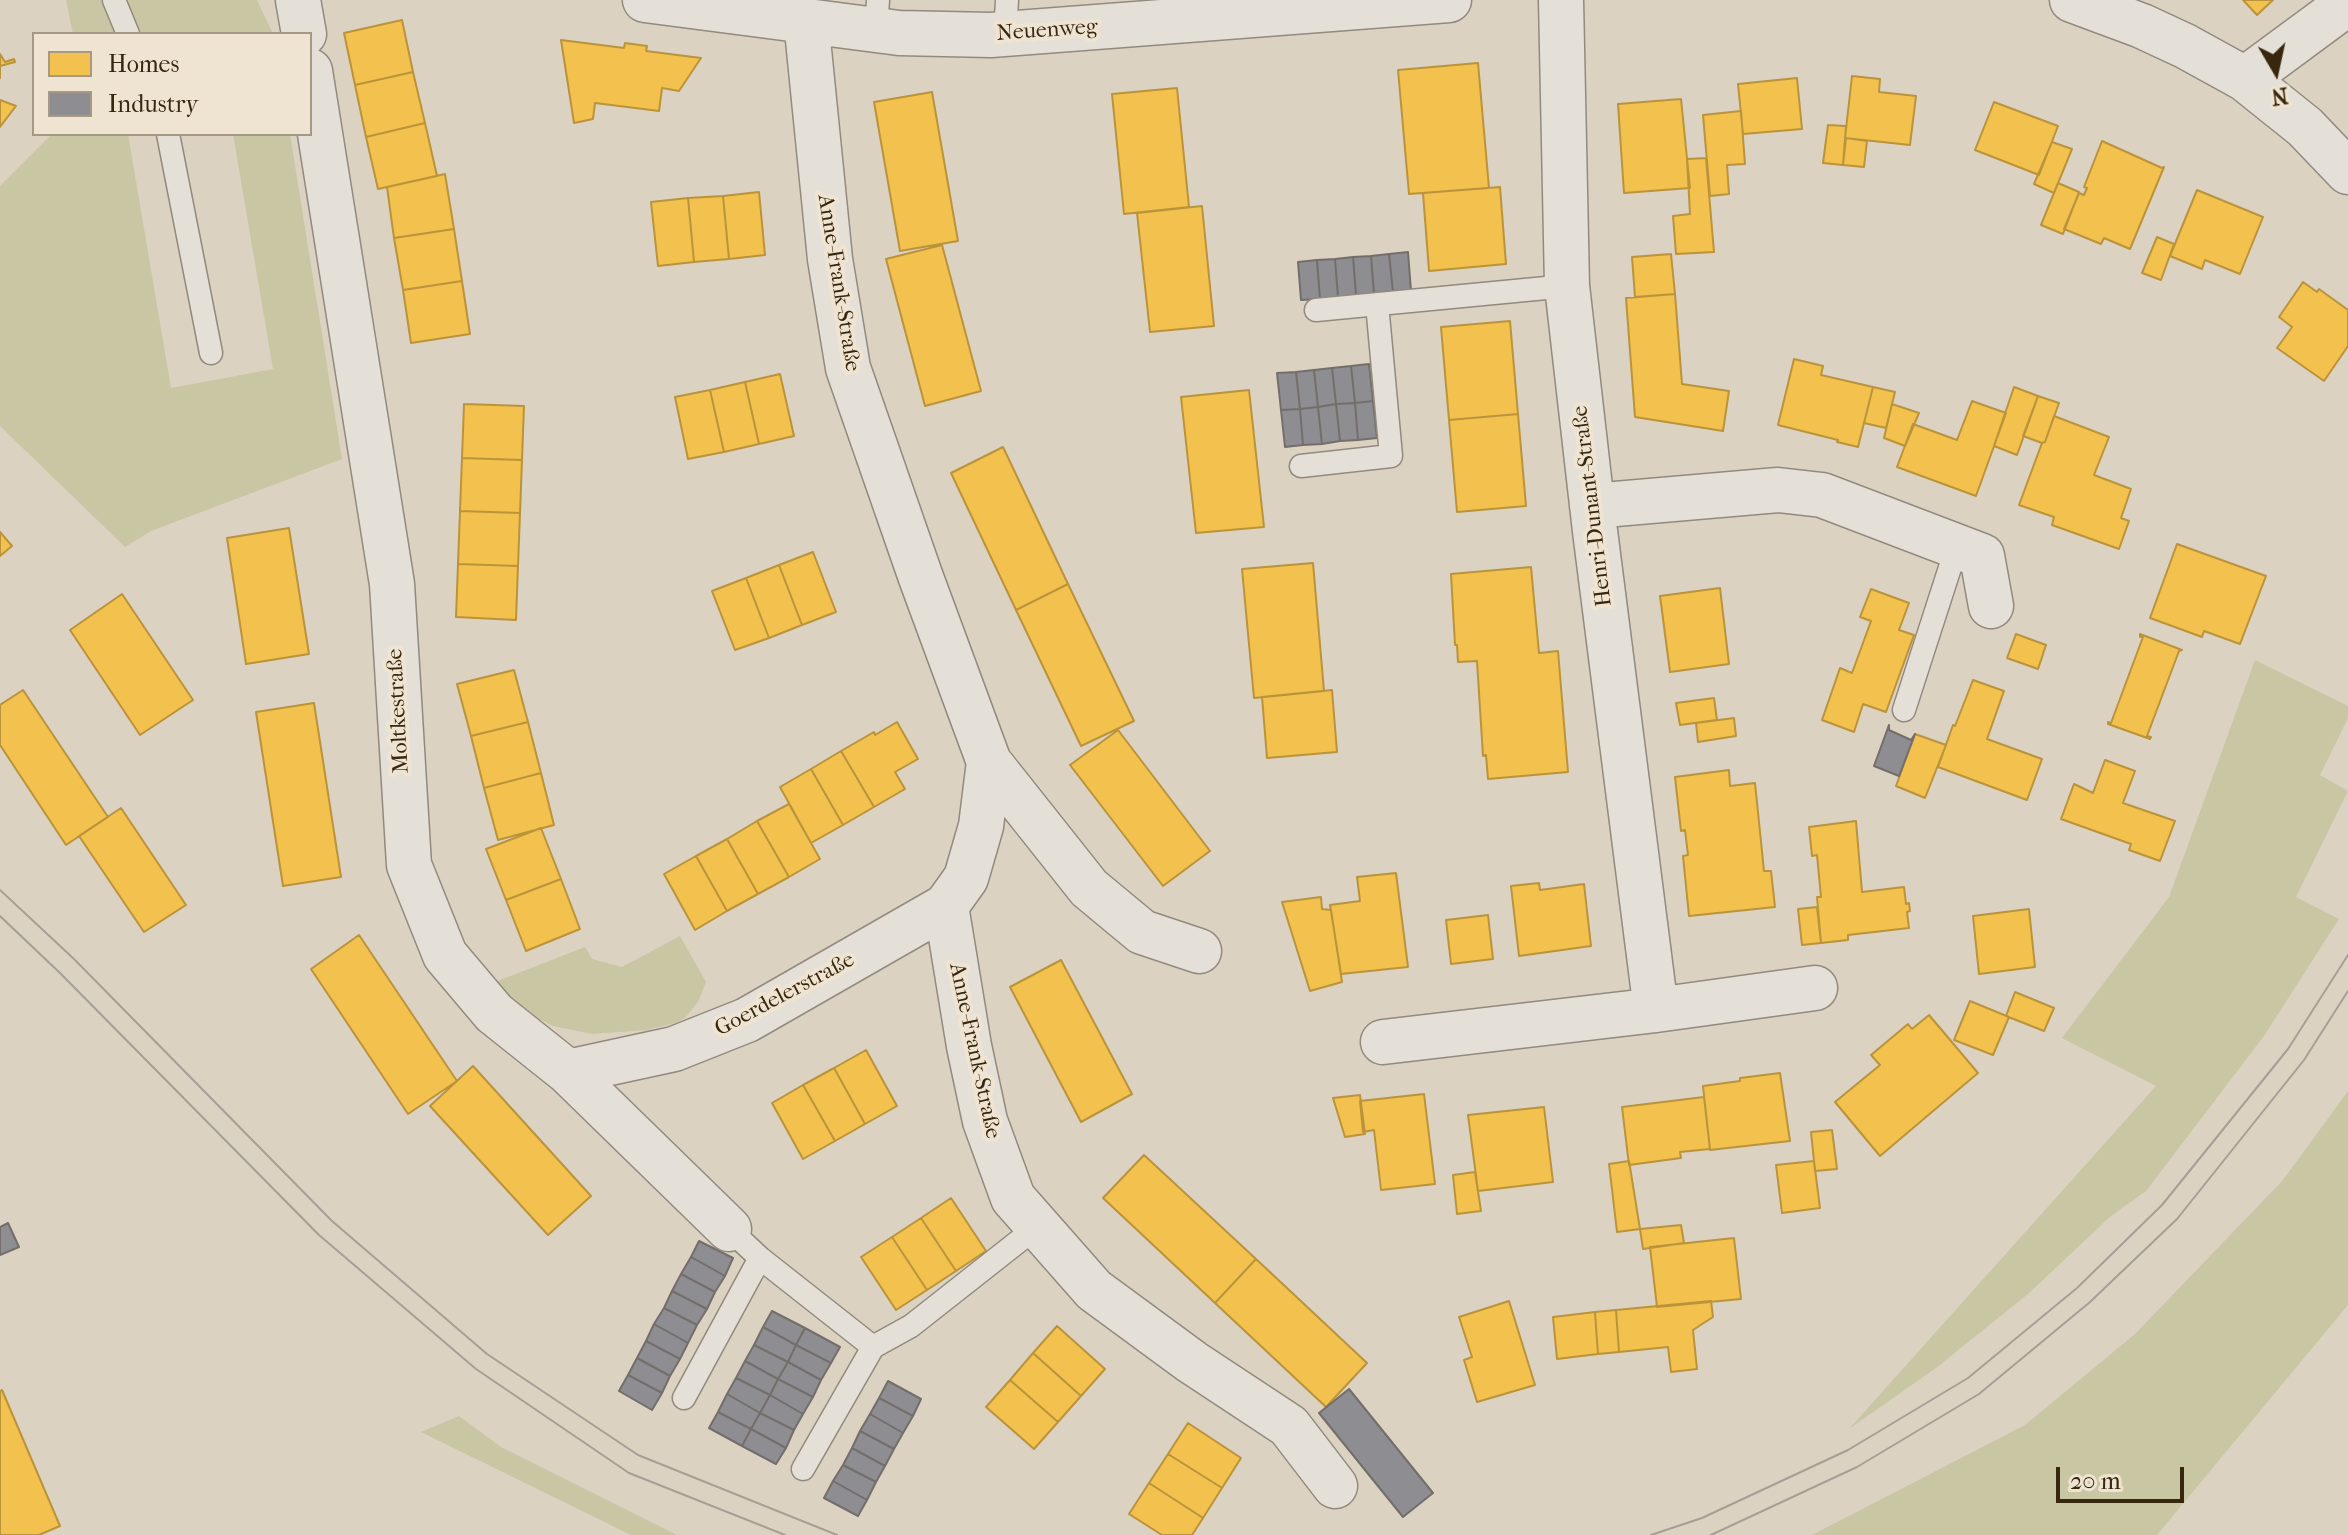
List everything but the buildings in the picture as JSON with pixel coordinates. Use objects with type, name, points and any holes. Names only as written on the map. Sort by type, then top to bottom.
[{"type":"street","points":[[298,0],[304,32]]},
{"type":"street","name":"Neuenweg","points":[[645,0],[806,20],[877,15],[899,33],[1006,17],[1449,0]]},
{"type":"street","name":"Henri-Dunant-Straße","points":[[1561,0],[1567,286],[1656,1010]]},
{"type":"street","points":[[2072,0],[2142,26],[2245,79],[2305,127],[2348,172]]},
{"type":"street","points":[[2245,79],[2348,3]]},
{"type":"street","name":"Anne-Frank-Straße","points":[[806,20],[830,259],[848,368],[989,762],[1089,888],[1142,932],[1199,951]]},
{"type":"street","name":"Moltkestraße","points":[[312,84],[392,584],[409,865],[445,955],[494,1013],[568,1072],[744,1244]]},
{"type":"street","points":[[1592,506],[1778,490],[1822,495],[1982,556],[1991,606]]},
{"type":"street","name":"Anne-Frank-Straße","points":[[989,762],[981,826],[966,878],[946,906],[985,1121],[1013,1198],[1094,1290],[1192,1362],[1289,1426],[1335,1486]]},
{"type":"street","name":"Goerdelerstraße","points":[[568,1072],[674,1049],[747,1020],[946,906]]},
{"type":"street","points":[[1383,1042],[1815,988]]},
{"type":"lane","points":[[114,0],[127,32]]},
{"type":"lane","points":[[168,136],[211,353]]},
{"type":"lane","points":[[1316,310],[1567,286]]},
{"type":"lane","points":[[1301,466],[1391,456],[1377,304]]},
{"type":"lane","points":[[1904,710],[1957,546]]},
{"type":"lane","points":[[803,1469],[873,1347],[911,1326],[1038,1226]]},
{"type":"lane","points":[[684,1398],[744,1244],[873,1347]]},
{"type":"shaded area","points":[[66,0],[257,0],[272,32],[73,32]]},
{"type":"shaded area","points":[[50,136],[128,136],[171,388],[273,369],[233,136],[290,136],[342,459],[151,531],[125,547],[0,426],[0,186]]},
{"type":"shaded area","points":[[2255,660],[2348,706],[2348,718],[2320,775],[2348,791],[2296,897],[2339,919],[2264,1036],[2146,1191],[2111,1216],[2028,1294],[1936,1368],[1849,1429],[2156,1086],[2062,1038],[2169,897]]},
{"type":"shaded area","points":[[680,936],[706,982],[698,1002],[685,1018],[647,1030],[592,1034],[553,1026],[530,1014],[495,982],[585,947],[592,959],[622,967]]},
{"type":"shaded area","points":[[2348,1091],[2348,1305],[2157,1535],[1812,1535],[2025,1425],[2135,1334],[2283,1180]]},
{"type":"shaded area","points":[[459,1416],[501,1447],[677,1535],[631,1535],[421,1432]]},
{"type":"tram line","points":[[0,890],[74,959],[332,1221],[487,1354],[638,1455],[837,1535]]},
{"type":"tram line","points":[[0,916],[319,1235],[476,1369],[629,1473],[785,1535]]},
{"type":"tram line","points":[[1651,1535],[1702,1518],[1848,1450],[1968,1378],[2077,1288],[2162,1205],[2288,1049],[2348,955]]},
{"type":"tram line","points":[[1711,1535],[1857,1467],[1979,1394],[2090,1302],[2177,1219],[2304,1060],[2348,991]]}]
